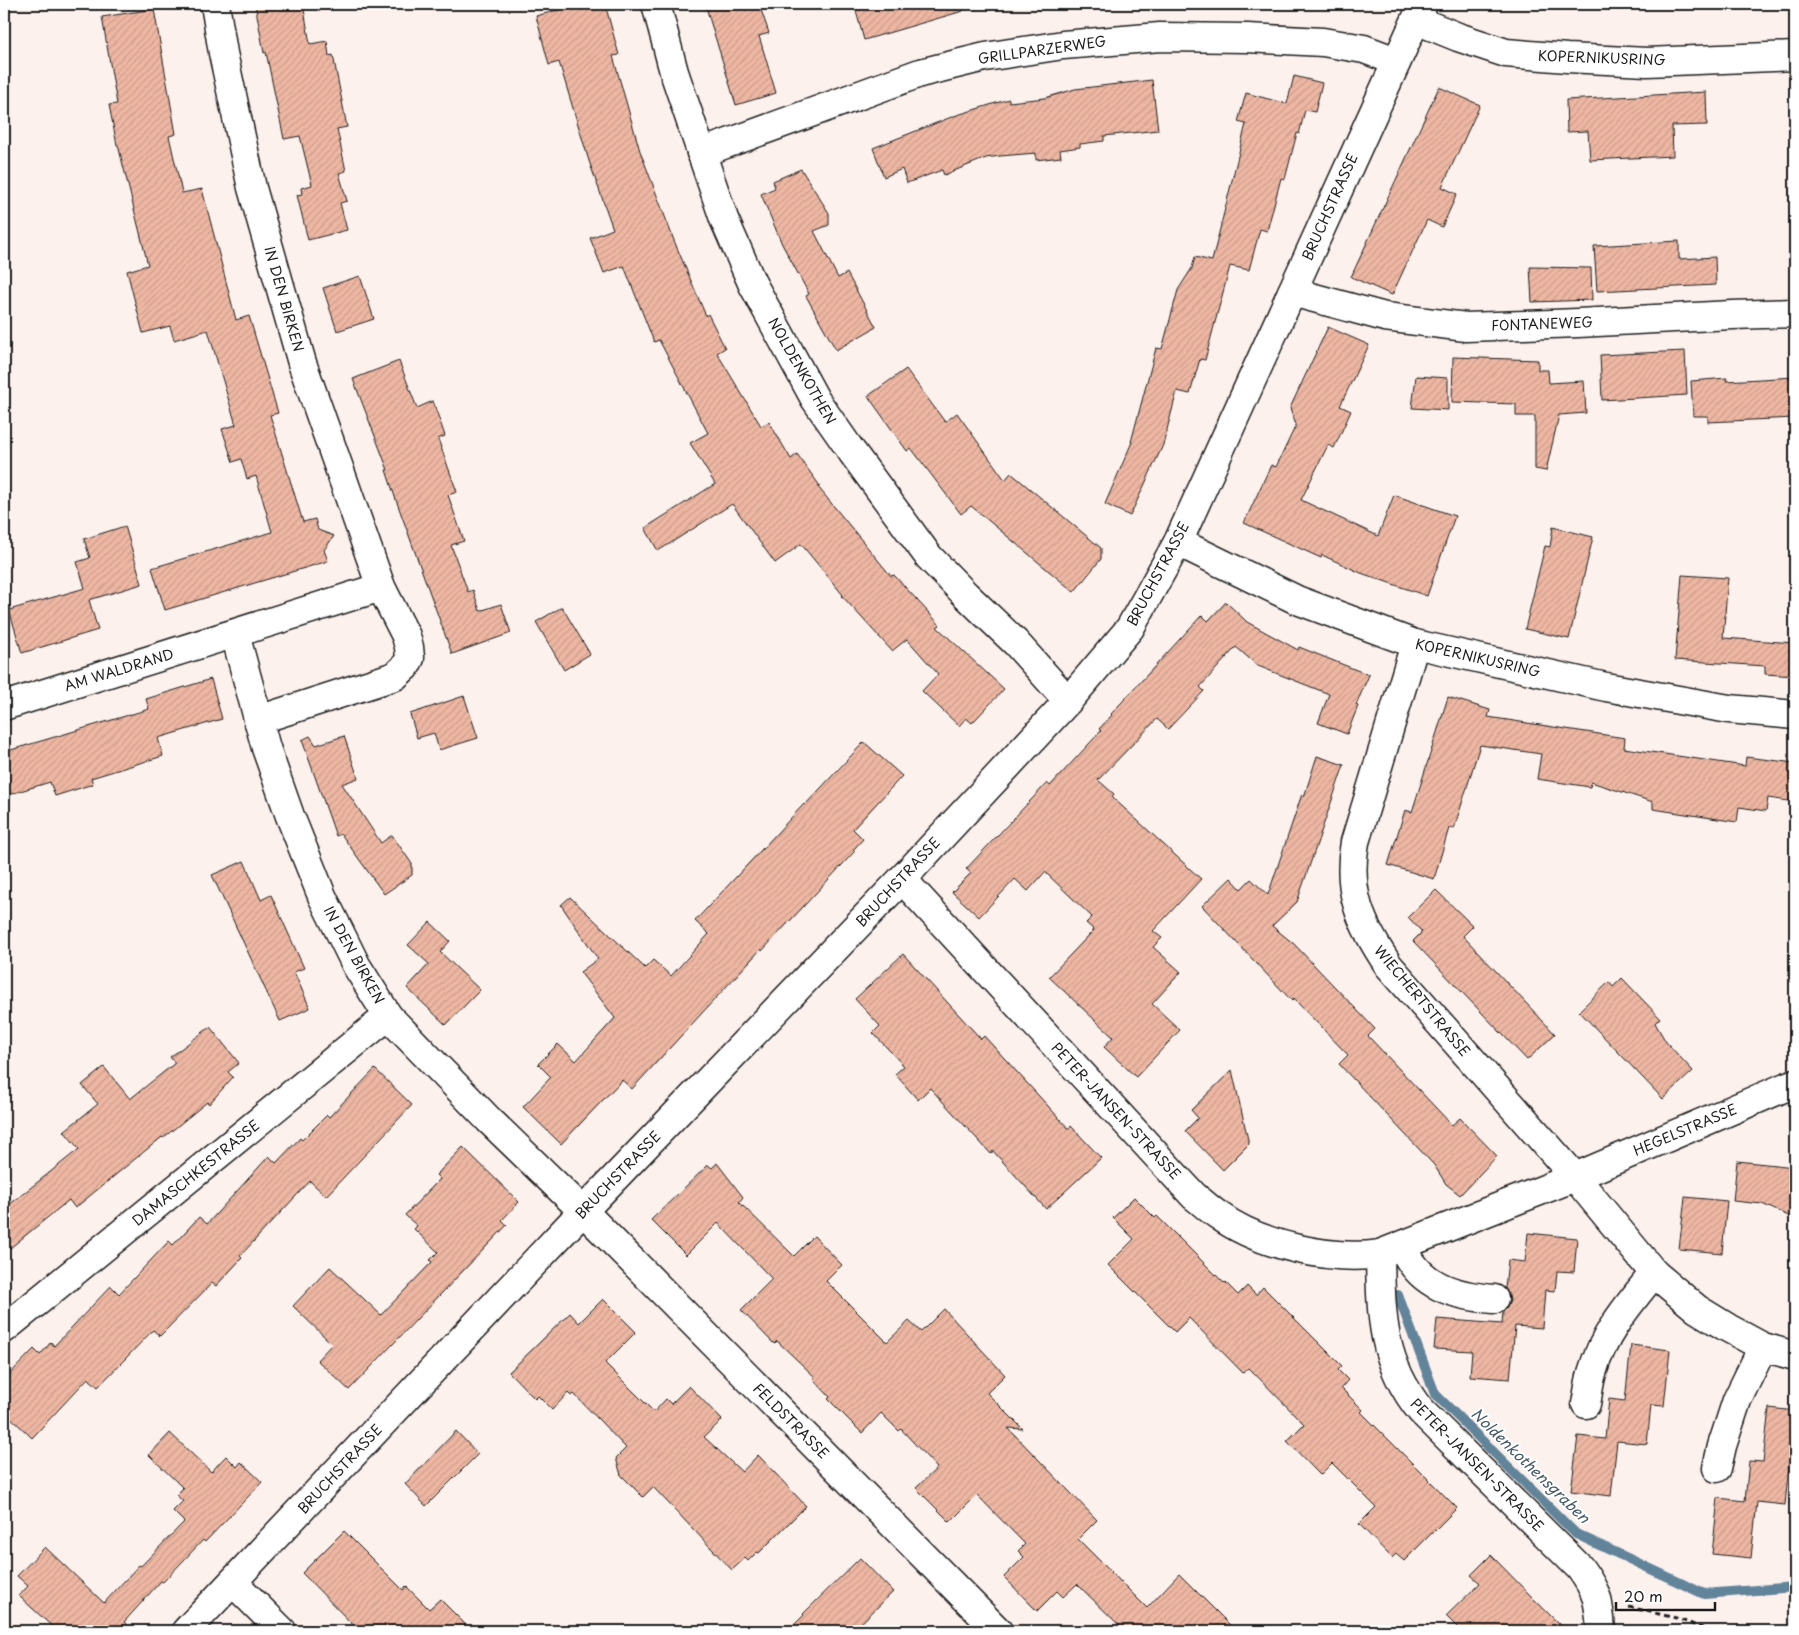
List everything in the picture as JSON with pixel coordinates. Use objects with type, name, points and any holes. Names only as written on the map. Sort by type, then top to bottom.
[{"type":"street","name":"IN DEN BIRKEN","points":[[215,4],[223,53],[252,188],[302,363],[382,587],[410,647],[410,658],[406,666],[395,676],[258,720]]},
{"type":"street","name":"NOLDENKOTHEN","points":[[656,4],[674,72],[724,219],[752,283],[815,399],[929,557],[1016,643],[1068,701]]},
{"type":"street","name":"KOPERNIKUSRING","points":[[1419,12],[1458,37],[1506,53],[1647,62],[1795,56]]},
{"type":"street","name":"BRUCHSTRASSE","points":[[186,1631],[583,1211],[902,879],[1068,701],[1130,628],[1178,542],[1419,12]]},
{"type":"street","name":"GRILLPARZERWEG","points":[[701,152],[920,73],[985,56],[1063,45],[1160,37],[1247,38],[1323,42],[1364,49],[1396,61]]},
{"type":"street","name":"FONTANEWEG","points":[[1292,292],[1384,317],[1466,327],[1578,324],[1732,314],[1795,313]]},
{"type":"street","name":"KOPERNIKUSRING","points":[[1178,542],[1297,600],[1415,644],[1606,687],[1729,709],[1795,714]]},
{"type":"street","points":[[235,634],[382,587]]},
{"type":"street","name":"IN DEN BIRKEN","points":[[235,634],[258,720],[290,816],[322,896],[356,965],[388,1016],[488,1120],[583,1211]]},
{"type":"street","name":"AM WALDRAND","points":[[4,706],[235,634]]},
{"type":"street","name":"WIECHERTSTRASSE","points":[[1415,644],[1354,849],[1352,875],[1361,920],[1389,966],[1575,1177],[1654,1273],[1697,1308],[1728,1328],[1763,1347],[1795,1356]]},
{"type":"street","name":"PETER-JANSEN-STRASSE","points":[[902,879],[1194,1196],[1219,1216],[1248,1232],[1316,1254],[1362,1257],[1391,1250],[1575,1177]]},
{"type":"street","name":"DAMASCHKESTRASSE","points":[[4,1329],[388,1016]]},
{"type":"street","name":"HEGELSTRASSE","points":[[1575,1177],[1795,1083]]},
{"type":"street","name":"FELDSTRASSE","points":[[583,1211],[998,1631]]},
{"type":"street","points":[[1391,1250],[1408,1259],[1417,1271],[1450,1292],[1494,1299]]},
{"type":"street","name":"PETER-JANSEN-STRASSE","points":[[1391,1250],[1381,1306],[1387,1346],[1407,1394],[1421,1411],[1580,1568],[1590,1582],[1599,1602],[1601,1631]]},
{"type":"street","points":[[1586,1404],[1592,1373],[1602,1345],[1619,1316],[1654,1273]]},
{"type":"street","points":[[1717,1468],[1737,1400],[1763,1347]]},
{"type":"street","points":[[233,1582],[282,1631]]},
{"type":"path","points":[[1599,1602],[1676,1618],[1710,1631]]},
{"type":"building","points":[[255,4],[303,4],[310,44],[327,41],[329,56],[333,55],[347,127],[337,129],[346,171],[339,173],[347,201],[340,203],[347,230],[308,240],[297,195],[302,194],[301,188],[312,185],[300,136],[284,139]]},
{"type":"building","points":[[580,4],[605,4],[619,55],[613,56],[640,151],[675,243],[706,316],[708,314],[725,348],[717,353],[761,426],[769,422],[791,459],[797,454],[820,486],[818,487],[891,576],[894,575],[940,625],[937,627],[1004,689],[972,723],[966,718],[959,726],[922,691],[938,674],[907,639],[892,651],[842,596],[801,544],[775,563],[732,504],[658,551],[645,528],[715,484],[690,443],[708,433],[659,340],[654,342],[624,266],[604,273],[590,238],[613,229],[589,161],[559,62],[549,65],[536,16]]},
{"type":"building","points":[[705,4],[759,4],[769,33],[759,36],[776,93],[736,105]]},
{"type":"building","points":[[854,4],[962,4],[963,11],[864,40]]},
{"type":"building","points":[[154,9],[176,134],[169,136],[182,193],[202,189],[236,320],[249,316],[278,413],[270,415],[303,522],[315,519],[318,530],[334,536],[324,550],[328,561],[165,610],[152,568],[272,532],[256,476],[247,479],[241,459],[233,462],[222,429],[236,425],[208,330],[174,340],[170,326],[143,333],[127,271],[148,265],[117,145],[109,105],[117,104],[102,17]]},
{"type":"building","points":[[1294,76],[1322,83],[1315,112],[1305,110],[1285,179],[1281,178],[1267,231],[1260,229],[1249,270],[1230,266],[1205,360],[1200,359],[1190,394],[1177,391],[1163,445],[1130,516],[1105,504],[1132,442],[1156,348],[1162,349],[1178,290],[1192,268],[1195,257],[1212,261],[1246,124],[1238,122],[1246,93],[1287,104]]},
{"type":"building","points":[[1152,80],[1158,130],[1104,136],[1104,141],[1080,144],[1080,147],[1060,150],[1061,157],[1036,160],[1036,153],[986,158],[944,175],[942,170],[907,183],[902,169],[884,177],[873,148],[954,116],[1009,99],[1009,102],[1045,98],[1075,89]]},
{"type":"building","points":[[1439,87],[1480,105],[1442,187],[1457,194],[1442,227],[1427,220],[1392,295],[1351,277]]},
{"type":"building","points":[[1706,92],[1707,125],[1672,126],[1673,156],[1590,160],[1588,131],[1567,132],[1566,100]]},
{"type":"building","points":[[801,169],[829,213],[829,225],[814,231],[838,278],[847,273],[876,327],[836,350],[806,296],[809,294],[782,244],[761,194],[775,188],[773,181]]},
{"type":"building","points":[[1679,241],[1679,259],[1715,257],[1716,285],[1597,291],[1594,246]]},
{"type":"building","points":[[1530,267],[1591,268],[1592,300],[1532,302]]},
{"type":"building","points":[[360,276],[374,319],[337,331],[323,288]]},
{"type":"building","points":[[1328,327],[1369,345],[1340,406],[1351,411],[1334,448],[1328,445],[1301,500],[1378,536],[1394,495],[1455,516],[1427,596],[1361,573],[1322,555],[1321,558],[1244,523],[1271,465],[1276,467],[1296,425],[1290,408]]},
{"type":"building","points":[[1685,351],[1687,395],[1602,400],[1600,355]]},
{"type":"building","points":[[1453,357],[1538,360],[1538,370],[1548,370],[1549,383],[1584,381],[1586,413],[1559,415],[1546,471],[1535,469],[1535,416],[1516,416],[1516,404],[1452,402]]},
{"type":"building","points":[[399,361],[417,408],[433,401],[445,436],[438,439],[457,492],[448,495],[464,541],[451,545],[468,592],[473,590],[480,611],[501,604],[511,633],[452,654],[395,497],[386,470],[388,470],[353,379]]},
{"type":"building","points":[[906,369],[945,422],[957,413],[1005,480],[1011,473],[1101,548],[1101,559],[1074,592],[971,506],[961,514],[911,448],[907,451],[868,396]]},
{"type":"building","points":[[1416,376],[1448,378],[1448,410],[1412,408]]},
{"type":"building","points":[[1795,377],[1795,418],[1708,422],[1708,416],[1693,416],[1691,381],[1727,378],[1726,381]]},
{"type":"building","points":[[125,526],[142,584],[89,600],[98,630],[22,653],[9,610],[85,588],[77,562],[90,558],[84,539]]},
{"type":"building","points":[[1553,527],[1593,537],[1569,639],[1525,629],[1545,546],[1550,547]]},
{"type":"building","points":[[1682,575],[1728,578],[1723,638],[1795,643],[1795,676],[1765,674],[1765,666],[1675,660]]},
{"type":"building","points":[[1226,602],[1247,622],[1298,650],[1299,647],[1369,675],[1356,705],[1358,706],[1347,734],[1318,723],[1329,694],[1258,666],[1236,647],[1200,687],[1204,691],[1168,729],[1157,719],[1098,780],[1114,794],[1112,797],[1201,879],[1153,931],[1162,938],[1153,947],[1181,972],[1152,1004],[1180,1030],[1136,1077],[1104,1047],[1113,1037],[1049,977],[1094,930],[1086,923],[1092,917],[1045,872],[1028,891],[1015,879],[979,917],[952,892],[971,873],[966,869],[1047,783],[1050,786],[1101,731],[1099,729],[1111,714],[1202,615],[1208,621]]},
{"type":"building","points":[[562,607],[590,654],[564,670],[536,622]]},
{"type":"building","points":[[211,679],[222,719],[158,738],[163,756],[91,778],[93,784],[55,796],[50,782],[4,796],[4,752],[149,709],[146,699]]},
{"type":"building","points":[[464,696],[478,738],[439,750],[434,733],[417,738],[410,714]]},
{"type":"building","points":[[1448,697],[1490,710],[1488,717],[1625,738],[1624,748],[1745,766],[1746,757],[1795,763],[1795,802],[1768,798],[1766,811],[1739,807],[1737,822],[1653,809],[1653,802],[1591,782],[1590,787],[1537,779],[1541,754],[1480,745],[1454,829],[1449,828],[1434,879],[1388,865],[1405,810],[1412,812]]},
{"type":"building","points":[[310,736],[316,745],[344,736],[358,778],[342,784],[381,843],[392,835],[412,864],[412,875],[384,894],[341,834],[336,836],[302,740]]},
{"type":"building","points":[[864,742],[902,776],[853,829],[863,839],[853,850],[855,851],[762,951],[761,949],[632,1089],[622,1080],[561,1144],[523,1107],[551,1077],[538,1064],[558,1044],[576,1061],[615,1018],[580,972],[598,959],[561,905],[570,897],[645,968],[653,960],[671,976],[709,934],[695,921]]},
{"type":"building","points":[[1317,756],[1344,765],[1297,902],[1272,926],[1294,944],[1375,1029],[1368,1036],[1452,1125],[1460,1118],[1497,1156],[1460,1195],[1446,1184],[1434,1165],[1339,1064],[1348,1055],[1294,999],[1292,1001],[1202,906],[1231,878],[1241,889],[1251,879],[1268,895],[1302,794],[1304,797]]},
{"type":"building","points":[[244,861],[261,900],[271,895],[304,968],[294,972],[310,1008],[280,1021],[212,875]]},
{"type":"building","points":[[1436,890],[1473,926],[1463,936],[1555,1034],[1527,1060],[1413,941],[1422,932],[1408,917]]},
{"type":"building","points":[[430,922],[450,941],[440,952],[480,990],[446,1025],[407,988],[429,964],[408,945]]},
{"type":"building","points":[[903,954],[981,1039],[984,1036],[1069,1129],[1071,1126],[1101,1158],[1046,1209],[993,1151],[991,1154],[930,1088],[918,1100],[895,1074],[904,1066],[873,1033],[880,1026],[855,999]]},
{"type":"building","points":[[1622,978],[1660,1018],[1655,1023],[1666,1042],[1693,1071],[1663,1099],[1579,1011],[1609,982],[1613,987]]},
{"type":"building","points":[[210,1027],[239,1063],[228,1072],[233,1077],[209,1104],[207,1102],[75,1208],[69,1200],[4,1253],[4,1209],[79,1149],[64,1131],[98,1104],[82,1085],[104,1067],[130,1099],[175,1063],[170,1057]]},
{"type":"building","points":[[375,1069],[412,1105],[326,1196],[310,1181],[240,1256],[242,1258],[216,1286],[212,1283],[160,1336],[153,1330],[98,1387],[88,1378],[32,1438],[4,1411],[4,1380],[34,1349],[40,1355],[51,1342],[54,1346],[111,1286],[119,1294],[169,1241],[173,1245],[199,1217],[207,1224],[269,1156],[276,1163],[300,1138],[302,1140],[327,1115],[329,1117]]},
{"type":"building","points":[[1232,1070],[1249,1144],[1223,1170],[1185,1131],[1198,1118],[1191,1110]]},
{"type":"building","points":[[463,1147],[519,1202],[502,1220],[507,1225],[349,1390],[317,1360],[332,1344],[293,1306],[330,1267],[381,1315],[432,1262],[430,1260],[438,1252],[414,1229],[417,1226],[405,1215],[440,1179],[436,1175]]},
{"type":"building","points":[[1737,1161],[1795,1167],[1795,1219],[1762,1204],[1733,1201]]},
{"type":"building","points":[[717,1163],[743,1197],[739,1202],[794,1256],[814,1236],[842,1265],[826,1281],[887,1342],[909,1321],[921,1332],[944,1309],[1005,1375],[987,1393],[1023,1429],[1008,1428],[1097,1520],[1078,1539],[1147,1608],[1179,1574],[1236,1631],[1125,1631],[1077,1584],[1063,1597],[1057,1591],[1037,1611],[1004,1577],[1024,1557],[1018,1551],[1025,1544],[977,1495],[950,1522],[916,1488],[937,1468],[901,1429],[899,1431],[881,1413],[862,1433],[828,1399],[830,1397],[813,1379],[815,1377],[777,1341],[774,1344],[741,1310],[772,1279],[718,1223],[686,1255],[651,1220],[708,1165],[712,1168]]},
{"type":"building","points":[[1134,1197],[1155,1218],[1157,1216],[1238,1295],[1247,1286],[1256,1295],[1263,1287],[1342,1366],[1338,1370],[1348,1380],[1341,1388],[1363,1410],[1361,1412],[1457,1508],[1404,1561],[1396,1554],[1392,1558],[1359,1524],[1376,1507],[1332,1463],[1320,1475],[1287,1441],[1304,1424],[1249,1368],[1243,1373],[1189,1318],[1175,1332],[1108,1265],[1134,1239],[1113,1218]]},
{"type":"building","points":[[1685,1197],[1727,1201],[1722,1253],[1679,1249]]},
{"type":"building","points":[[1528,1233],[1577,1238],[1574,1272],[1557,1271],[1555,1291],[1545,1290],[1542,1328],[1515,1326],[1510,1379],[1470,1376],[1472,1351],[1434,1349],[1437,1319],[1502,1324],[1503,1312],[1510,1300],[1505,1288],[1508,1260],[1525,1262]]},
{"type":"building","points":[[603,1299],[636,1332],[605,1363],[654,1412],[666,1399],[671,1404],[689,1386],[722,1420],[704,1437],[742,1472],[758,1455],[806,1506],[759,1553],[757,1552],[748,1561],[745,1558],[732,1570],[653,1487],[643,1497],[621,1475],[616,1458],[626,1448],[574,1394],[571,1396],[568,1393],[552,1410],[538,1396],[535,1399],[509,1372],[570,1313],[579,1323]]},
{"type":"building","points":[[1631,1345],[1670,1350],[1664,1406],[1651,1405],[1647,1444],[1617,1441],[1611,1496],[1571,1491],[1578,1436],[1605,1439],[1609,1399],[1625,1401]]},
{"type":"building","points":[[1769,1408],[1795,1411],[1795,1466],[1789,1465],[1785,1505],[1757,1502],[1751,1558],[1712,1554],[1718,1498],[1745,1501],[1749,1461],[1763,1462]]},
{"type":"building","points":[[456,1431],[478,1454],[426,1506],[405,1484]]},
{"type":"building","points":[[170,1433],[211,1472],[226,1456],[237,1467],[241,1462],[262,1482],[205,1542],[203,1540],[163,1582],[161,1581],[124,1622],[134,1631],[57,1631],[19,1596],[28,1586],[17,1576],[45,1547],[104,1603],[139,1565],[141,1566],[184,1522],[173,1511],[183,1501],[176,1495],[183,1488],[149,1455]]},
{"type":"building","points":[[344,1531],[403,1590],[406,1586],[429,1609],[440,1599],[472,1631],[359,1631],[302,1573]]},
{"type":"building","points":[[1491,1555],[1566,1631],[1461,1631],[1446,1616],[1480,1583],[1471,1575]]},
{"type":"building","points":[[860,1558],[893,1592],[853,1631],[788,1631],[803,1614]]},
{"type":"waterway","name":"Noldenkothensgraben","points":[[1398,1295],[1435,1394],[1576,1534],[1704,1594],[1795,1587]]}]
